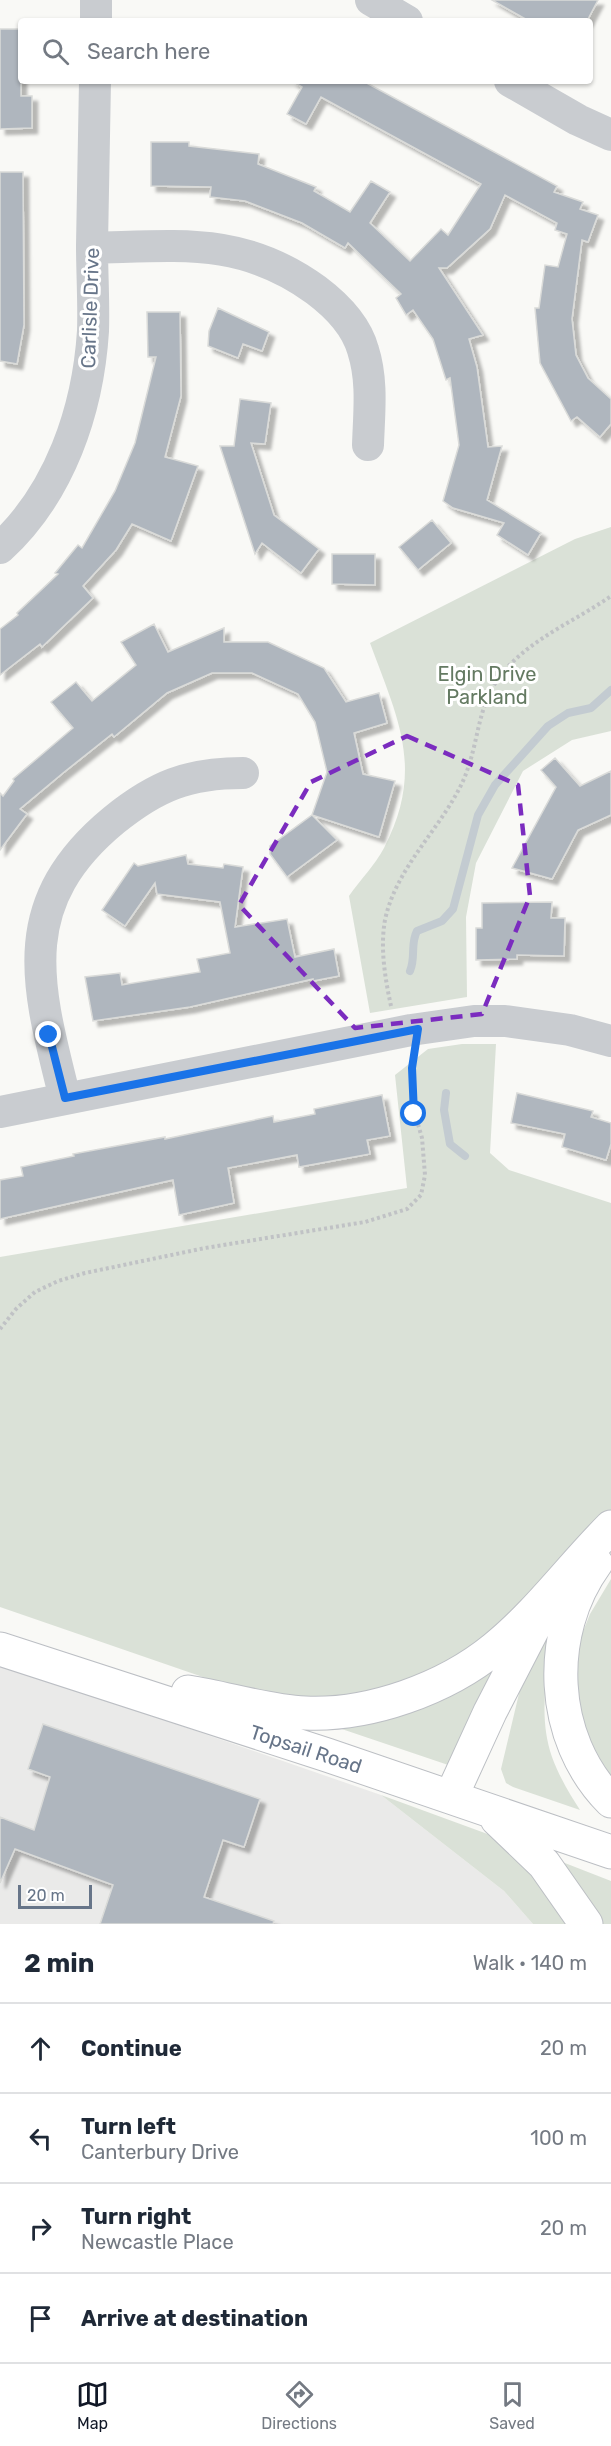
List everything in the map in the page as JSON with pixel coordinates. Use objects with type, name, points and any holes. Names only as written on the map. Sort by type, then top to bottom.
[{"type":"main road","points":[[77,1675],[209,1695],[282,1711],[307,1713],[357,1708],[428,1687],[470,1665],[495,1648],[611,1527]]},
{"type":"main road","points":[[611,1544],[594,1565],[573,1602],[562,1638],[560,1668],[565,1710],[575,1745],[589,1773],[611,1801]]},
{"type":"main road","points":[[451,1797],[517,1658],[556,1586]]},
{"type":"main road","name":"Topsail Road","points":[[0,1649],[611,1852]]},
{"type":"main road","points":[[487,1810],[544,1864],[586,1924]]},
{"type":"street","points":[[96,0],[96,18]]},
{"type":"street","points":[[371,0],[402,18]]},
{"type":"street","name":"Carlisle Drive","points":[[0,548],[26,519],[48,489],[79,415],[87,378],[93,331],[95,84]]},
{"type":"street","points":[[515,84],[578,120],[611,135]]},
{"type":"street","points":[[92,248],[216,248],[238,251],[268,261],[299,278],[327,298],[347,319],[363,348],[370,384],[368,445]]},
{"type":"street","points":[[65,1098],[44,1014],[40,985],[42,930],[55,890],[84,846],[153,791],[188,779],[243,773]]},
{"type":"street","points":[[0,1112],[407,1031],[474,1021],[505,1021],[570,1030],[611,1042]]},
{"type":"path","points":[[0,1329],[16,1309],[35,1292],[65,1279],[205,1248],[365,1222],[400,1213],[412,1206],[421,1195],[425,1175],[424,1146],[413,1107],[412,1068],[407,1031],[384,964],[383,934],[388,908],[405,872],[461,784],[471,758],[488,694],[506,669],[526,650],[611,596]]},
{"type":"highlighted area","points":[[407,736],[518,785],[530,896],[482,1014],[355,1028],[239,905],[311,782]]},
{"type":"shaded area","points":[[0,1663],[381,1795],[504,1891],[533,1924],[0,1924]]},
{"type":"green space","name":"Elgin Drive Parkland","points":[[611,527],[611,731],[572,740],[523,771],[476,863],[466,917],[467,997],[370,1013],[349,896],[384,848],[396,820],[403,793],[405,768],[398,720],[370,643],[575,539]]},
{"type":"green space","points":[[462,1044],[496,1044],[490,1153],[509,1170],[611,1203],[611,1510],[520,1607],[460,1658],[356,1700],[255,1695],[0,1607],[0,1257],[407,1188],[395,1075],[428,1049]]},
{"type":"green space","points":[[611,1579],[611,1806],[567,1718],[580,1639],[590,1614]]},
{"type":"green space","points":[[560,1593],[547,1676],[545,1717],[552,1757],[564,1784],[580,1810],[513,1787],[506,1783],[501,1769],[527,1660]]},
{"type":"green space","points":[[498,1657],[463,1770],[324,1723]]},
{"type":"green space","points":[[381,1795],[493,1836],[528,1867],[571,1924],[533,1924],[504,1891]]},
{"type":"green space","points":[[552,1858],[611,1881],[611,1924],[597,1924]]},
{"type":"building","points":[[492,0],[598,0],[589,18],[524,18]]},
{"type":"building","points":[[0,29],[18,29],[18,84],[21,84],[21,96],[32,96],[32,128],[0,129]]},
{"type":"building","points":[[297,84],[369,84],[557,186],[554,192],[583,202],[580,209],[598,215],[588,242],[582,240],[572,319],[576,355],[588,378],[611,399],[611,424],[600,437],[577,417],[571,421],[540,363],[535,308],[539,308],[545,265],[558,267],[567,234],[555,230],[557,223],[505,195],[490,229],[447,268],[439,268],[483,335],[469,339],[477,367],[488,447],[502,446],[487,500],[541,533],[528,555],[497,535],[504,523],[453,508],[443,501],[459,445],[450,378],[446,380],[433,339],[413,310],[406,315],[396,298],[401,294],[348,243],[345,248],[302,223],[245,201],[210,197],[211,187],[151,186],[151,142],[189,142],[189,146],[259,154],[258,164],[316,187],[314,191],[350,212],[371,181],[390,192],[370,223],[410,261],[441,229],[448,235],[481,184],[321,97],[306,124],[287,114],[302,87]]},
{"type":"building","points":[[0,172],[23,172],[24,325],[17,364],[0,361]]},
{"type":"building","points":[[218,308],[269,332],[262,351],[243,344],[238,358],[208,346],[209,331]]},
{"type":"building","points":[[147,312],[180,312],[181,396],[165,457],[198,466],[171,541],[132,524],[116,550],[83,586],[93,598],[42,647],[40,644],[0,675],[0,629],[18,615],[17,613],[58,574],[55,573],[78,545],[82,548],[115,491],[135,443],[156,357],[148,357]]},
{"type":"building","points":[[240,399],[271,403],[265,444],[251,443],[274,515],[319,549],[301,573],[262,543],[255,554],[220,446],[234,446]]},
{"type":"building","points":[[432,520],[451,543],[418,570],[399,547]]},
{"type":"building","points":[[332,554],[375,554],[375,585],[332,584]]},
{"type":"building","points":[[154,624],[168,652],[224,628],[224,642],[268,642],[324,668],[346,702],[379,693],[387,723],[354,733],[363,774],[395,781],[379,837],[312,815],[327,772],[315,722],[298,694],[252,673],[212,673],[167,693],[114,737],[112,734],[63,773],[20,809],[27,814],[0,850],[0,793],[3,796],[14,781],[13,779],[73,728],[51,702],[76,682],[92,701],[136,665],[121,642]]},
{"type":"building","points":[[555,758],[580,786],[611,771],[611,815],[578,830],[552,879],[512,868],[556,787],[541,770]]},
{"type":"building","points":[[312,815],[337,840],[287,877],[270,854],[270,846]]},
{"type":"building","points":[[186,855],[188,864],[223,868],[224,864],[243,867],[235,927],[287,919],[295,957],[334,949],[339,976],[313,981],[313,979],[190,1007],[93,1021],[85,977],[120,973],[122,985],[200,972],[197,959],[230,953],[220,902],[157,894],[155,883],[125,926],[102,910],[134,863],[138,866]]},
{"type":"building","points":[[552,902],[551,918],[565,918],[564,956],[517,955],[517,959],[476,960],[476,928],[482,928],[482,903]]},
{"type":"building","points":[[517,1093],[593,1111],[591,1117],[611,1123],[611,1144],[606,1160],[562,1147],[565,1134],[511,1123]]},
{"type":"building","points":[[382,1095],[390,1136],[367,1140],[370,1154],[299,1167],[297,1155],[228,1168],[234,1203],[179,1215],[173,1180],[0,1219],[0,1180],[23,1176],[21,1167],[74,1156],[73,1154],[165,1137],[165,1139],[273,1116],[274,1122],[315,1114],[314,1109]]},
{"type":"building","points":[[43,1724],[260,1799],[244,1847],[223,1840],[204,1897],[274,1921],[273,1924],[100,1924],[113,1885],[15,1849],[0,1883],[0,1817],[34,1830],[50,1777],[28,1769]]},
{"type":"waterway","points":[[410,971],[417,931],[442,921],[453,909],[478,815],[495,785],[548,726],[568,713],[591,708],[611,690]]},
{"type":"waterway","points":[[446,1093],[444,1110],[450,1144],[465,1156]]},
{"type":"route","points":[[49,1035],[65,1098],[213,1071],[418,1029],[412,1068],[414,1114]]}]
